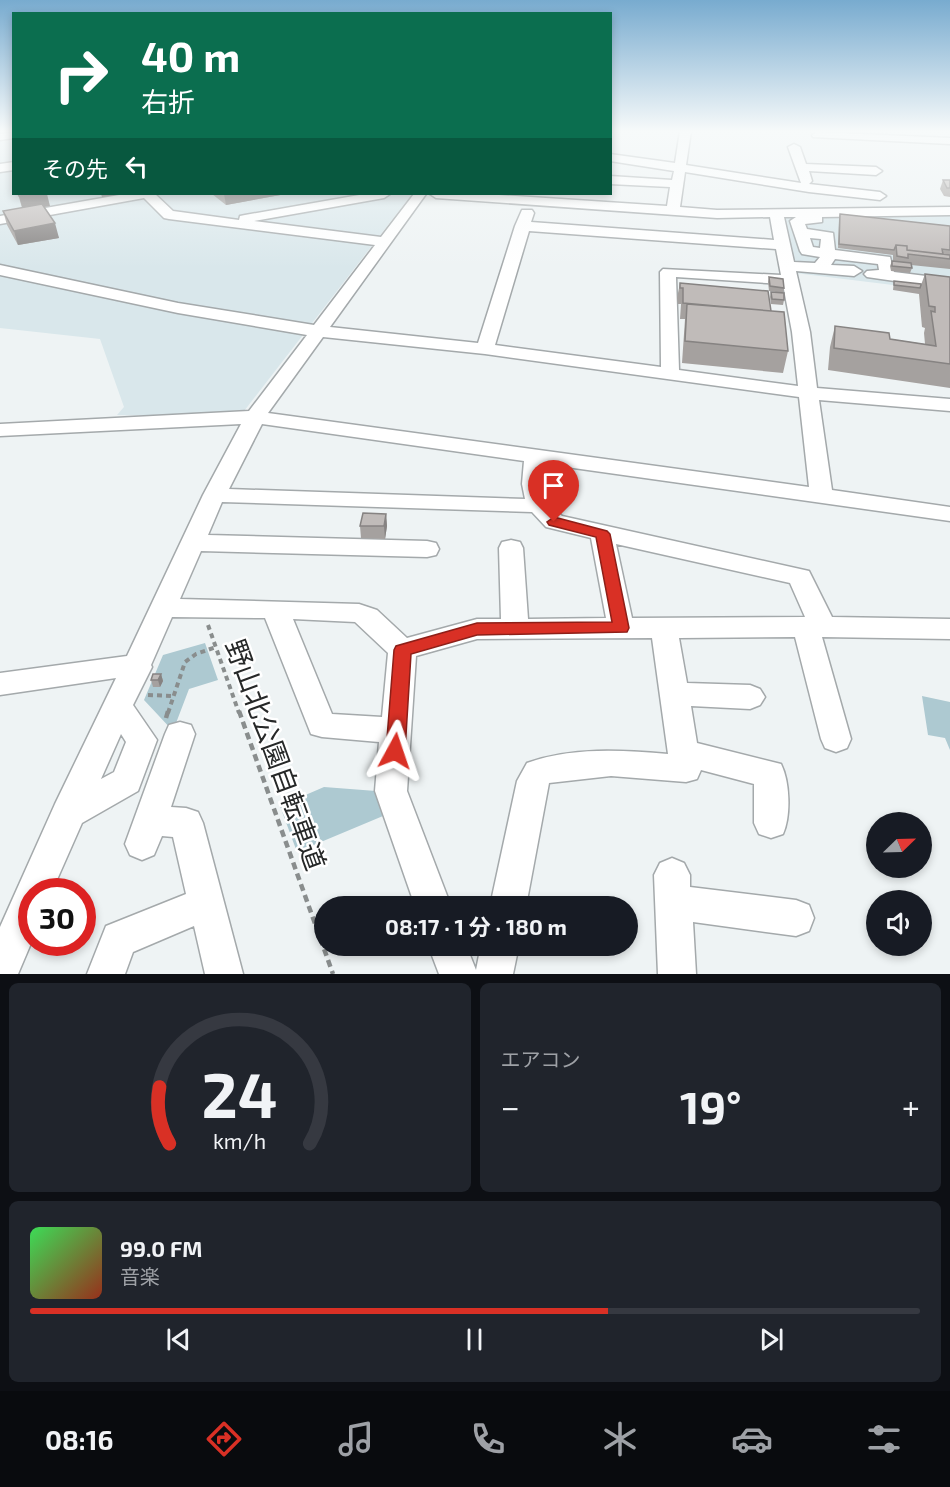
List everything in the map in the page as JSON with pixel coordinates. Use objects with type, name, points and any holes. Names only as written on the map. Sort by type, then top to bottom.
[{"type":"street","points":[[673,211],[679,176]]},
{"type":"street","points":[[731,176],[880,196]]},
{"type":"street","points":[[805,176],[809,188]]},
{"type":"street","points":[[877,176],[880,196],[887,212]]},
{"type":"street","points":[[612,180],[677,184]]},
{"type":"street","points":[[54,195],[61,209]]},
{"type":"street","points":[[0,220],[148,195],[169,215],[384,242]]},
{"type":"street","points":[[475,195],[673,211],[776,214],[950,211]]},
{"type":"street","points":[[40,878],[67,814],[127,781],[142,740],[130,701],[138,667],[214,495],[255,417],[384,242],[399,198],[226,223]]},
{"type":"street","points":[[485,349],[522,226],[532,201]]},
{"type":"street","points":[[776,214],[801,332],[821,496]]},
{"type":"street","points":[[825,259],[828,236],[801,233],[797,221],[800,219],[844,218],[917,226]]},
{"type":"street","points":[[522,226],[950,284]]},
{"type":"street","points":[[825,259],[854,271]]},
{"type":"street","points":[[670,373],[668,272],[825,259],[885,260],[887,275]]},
{"type":"street","points":[[0,270],[178,308],[317,331],[485,349],[809,393],[950,405]]},
{"type":"street","points":[[0,430],[255,417],[950,514]]},
{"type":"street","points":[[535,456],[533,493],[554,522],[800,577],[814,627],[837,738]]},
{"type":"street","points":[[214,495],[527,506],[539,504]]},
{"type":"street","points":[[602,534],[621,628]]},
{"type":"street","points":[[192,543],[413,552]]},
{"type":"street","points":[[511,548],[515,629]]},
{"type":"street","points":[[163,608],[275,609],[359,613],[368,617],[402,650],[392,791],[429,896]]},
{"type":"street","points":[[275,609],[322,725],[397,731]]},
{"type":"street","points":[[402,650],[477,629],[814,627],[950,629]]},
{"type":"street","points":[[510,896],[532,781],[537,774],[548,770],[611,763],[687,770],[664,628]]},
{"type":"street","points":[[0,684],[117,667],[138,667]]},
{"type":"street","points":[[675,694],[750,697]]},
{"type":"street","points":[[171,730],[146,832],[186,823],[224,974]]},
{"type":"street","points":[[684,753],[770,774],[771,823]]},
{"type":"street","points":[[677,974],[672,888],[795,918]]},
{"type":"street","points":[[106,974],[119,939],[206,903]]},
{"type":"street","points":[[0,970],[18,929]]},
{"type":"street","points":[[451,956],[458,974]]},
{"type":"street","points":[[495,974],[498,956]]},
{"type":"path","name":"野山北公園自転車道","points":[[205,616],[333,974]]},
{"type":"path","points":[[171,730],[173,696],[185,662],[191,657],[216,647]]},
{"type":"path","points":[[130,701],[173,696]]},
{"type":"shaded area","points":[[0,176],[12,176],[12,195],[411,195],[241,415],[208,417],[117,415],[124,407],[100,339],[0,328]]},
{"type":"shaded area","points":[[950,213],[950,292],[795,273],[782,218],[786,216]]},
{"type":"shaded area","points":[[205,643],[218,680],[189,689],[173,731],[144,700],[163,655]]},
{"type":"shaded area","points":[[922,696],[950,702],[950,750],[945,738],[928,735]]},
{"type":"shaded area","points":[[324,787],[376,791],[383,816],[297,852],[280,806]]},
{"type":"building","points":[[943,180],[950,180],[950,188],[947,188]]},
{"type":"building","points":[[42,204],[55,223],[14,231],[3,211]]},
{"type":"building","points":[[840,214],[950,226],[950,250],[942,249],[943,254],[907,250],[907,246],[896,245],[894,250],[839,244]]},
{"type":"building","points":[[896,245],[907,246],[907,250],[950,255],[950,259],[908,254],[908,258],[897,256]]},
{"type":"building","points":[[892,261],[911,263],[912,268],[892,266]]},
{"type":"building","points":[[925,274],[950,277],[950,364],[834,348],[835,326],[889,333],[890,339],[936,346],[931,311],[935,312],[935,307],[929,306]]},
{"type":"building","points":[[769,277],[783,279],[784,288],[770,286]]},
{"type":"building","points":[[894,281],[921,285],[920,288],[894,285]]},
{"type":"building","points":[[680,283],[768,291],[771,311],[683,303],[683,288],[680,288]]},
{"type":"building","points":[[771,292],[784,293],[784,300],[772,299]]},
{"type":"building","points":[[687,304],[784,312],[788,351],[685,341]]},
{"type":"building","points":[[363,513],[386,514],[384,526],[360,526]]},
{"type":"building","points":[[153,674],[161,674],[158,680],[151,680]]},
{"type":"route","points":[[395,751],[402,650],[477,629],[621,628],[602,534],[554,522]]}]
